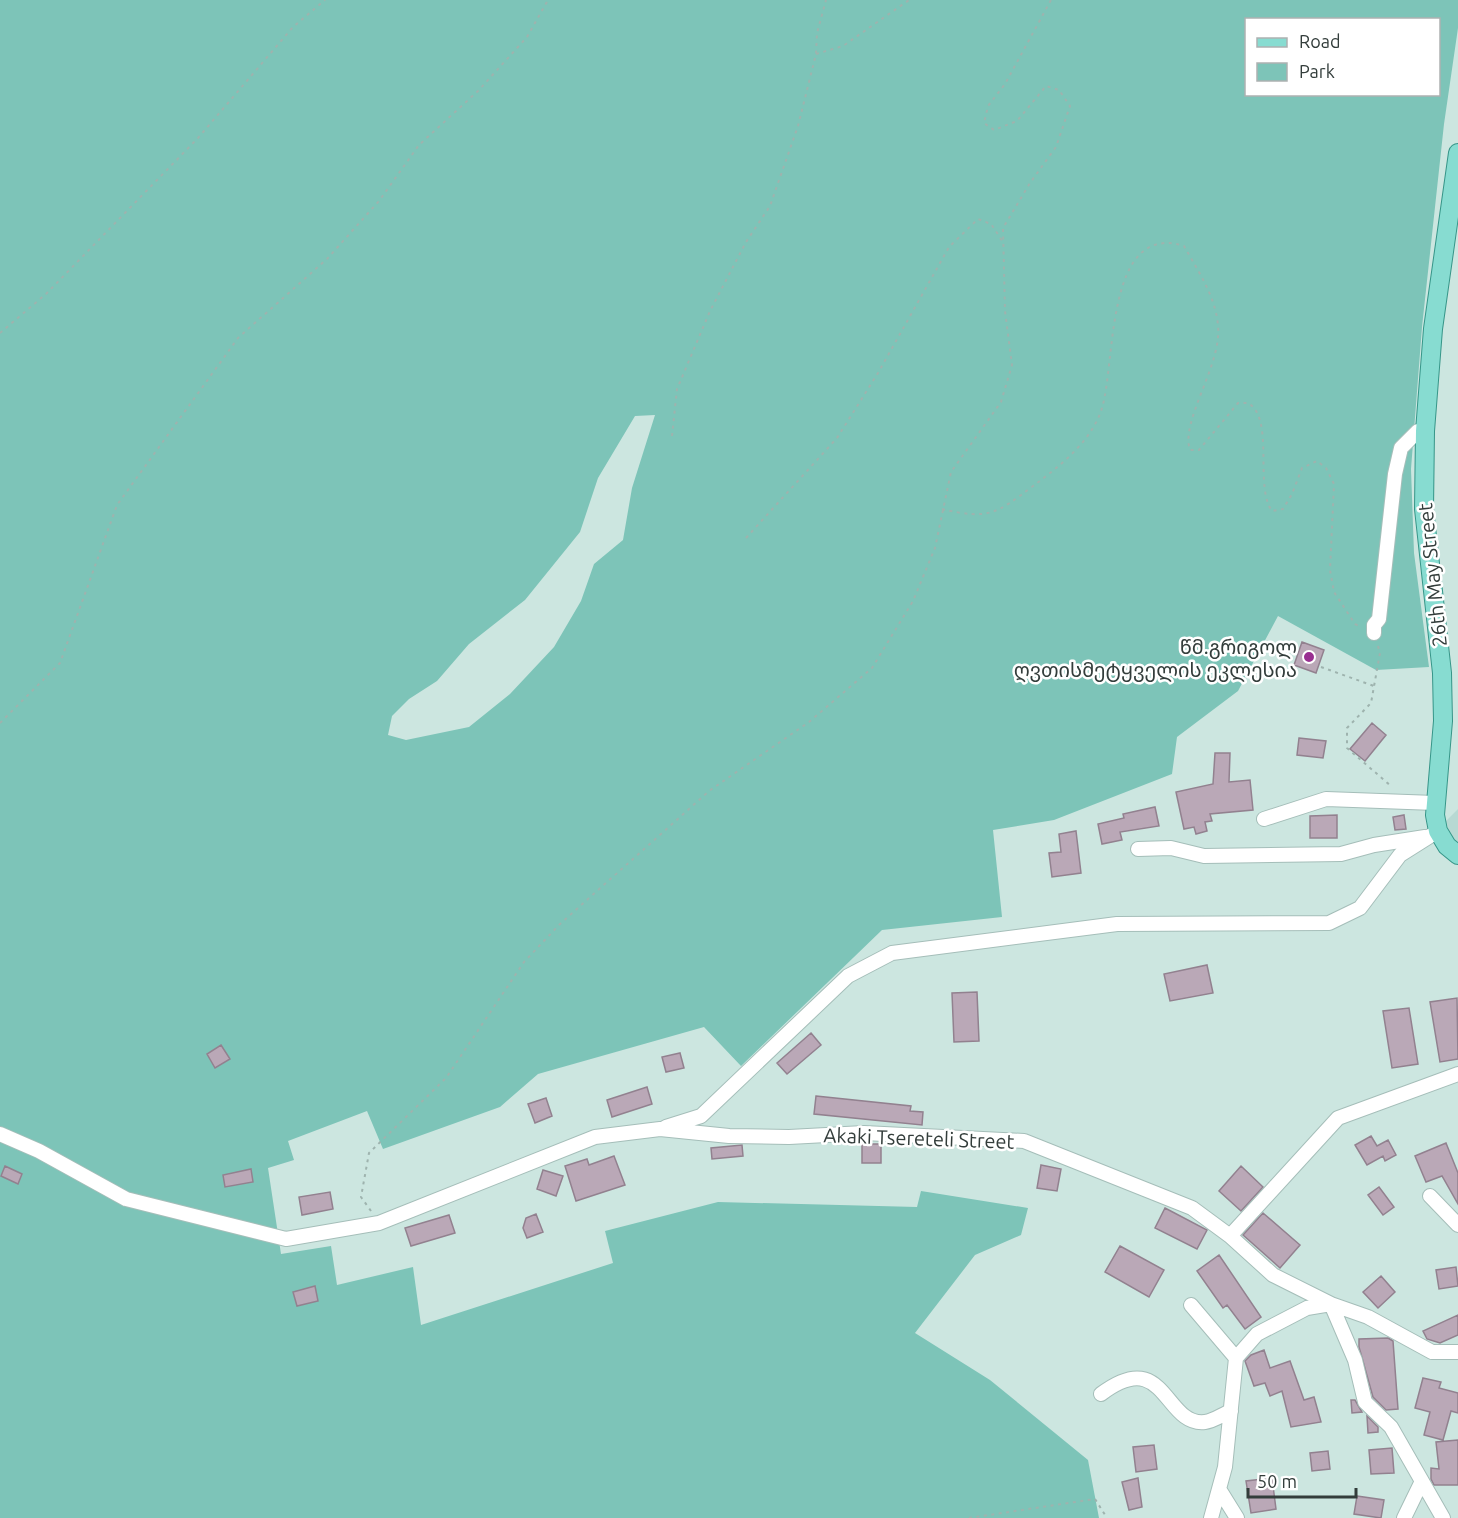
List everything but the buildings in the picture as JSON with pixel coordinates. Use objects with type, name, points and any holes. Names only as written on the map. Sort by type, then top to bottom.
[{"type":"main road","name":"26th May Street","points":[[1438,831],[1435,803],[1443,721],[1424,509],[1425,431],[1433,329],[1458,153]]},
{"type":"main road","points":[[1438,831],[1447,846],[1458,855]]},
{"type":"street","points":[[1374,629],[1379,619],[1395,474],[1401,448],[1418,431],[1425,431]]},
{"type":"street","points":[[1264,819],[1326,799],[1435,803]]},
{"type":"street","points":[[1138,849],[1171,848],[1204,856],[1341,854],[1374,845],[1423,838],[1438,831]]},
{"type":"street","points":[[660,1129],[701,1116],[848,976],[892,953],[1118,924],[1329,923],[1360,908],[1401,855],[1438,831]]},
{"type":"street","points":[[1230,1236],[1338,1118],[1458,1074]]},
{"type":"street","name":"Akaki Tsereteli Street","points":[[0,1134],[39,1151],[126,1198],[286,1239],[379,1223],[595,1137],[660,1129],[729,1136],[789,1137],[864,1132],[1024,1141],[1192,1208],[1230,1236],[1273,1275],[1331,1304],[1368,1317],[1432,1352],[1458,1352]]},
{"type":"street","points":[[1430,1196],[1458,1225]]},
{"type":"street","points":[[1211,1518],[1225,1467],[1236,1358],[1257,1334],[1307,1308],[1331,1304],[1354,1360],[1365,1402],[1391,1427],[1443,1518]]},
{"type":"street","points":[[1191,1305],[1236,1358]]},
{"type":"street","points":[[1101,1394],[1121,1382],[1144,1379],[1155,1383],[1184,1418],[1207,1422],[1231,1411]]},
{"type":"street","points":[[1404,1518],[1422,1481]]},
{"type":"street","points":[[1219,1489],[1237,1518]]},
{"type":"path","points":[[0,333],[46,294],[198,138],[293,27],[325,0]]},
{"type":"path","points":[[0,723],[60,663],[117,505],[238,338],[327,259],[380,201],[419,145],[478,91],[527,37],[548,0]]},
{"type":"path","points":[[672,436],[677,389],[710,311],[746,242],[770,206],[798,126],[816,54],[817,33],[826,0]]},
{"type":"path","points":[[816,54],[843,46],[909,0]]},
{"type":"path","points":[[379,1223],[361,1197],[369,1153],[446,1078],[524,962],[559,925],[709,791],[809,722],[872,668],[914,601],[935,549],[951,472],[1001,402],[1012,365],[1005,311],[1003,228],[1030,183],[1056,147],[1070,106],[1059,90],[1046,86],[1017,121],[994,130],[984,123],[988,106],[1005,84],[1051,0]]},
{"type":"path","points":[[746,538],[837,438],[878,373],[949,248],[978,219],[992,224],[1004,243]]},
{"type":"path","points":[[942,509],[972,516],[987,514],[1011,503],[1049,474],[1083,442],[1102,410],[1121,288],[1131,266],[1144,250],[1158,242],[1168,241],[1184,246],[1210,295],[1218,327],[1213,369],[1187,433],[1190,450],[1199,450],[1238,403],[1248,403],[1257,412],[1264,458],[1264,495],[1272,512],[1283,509],[1292,494],[1302,468],[1317,461],[1326,468],[1334,484],[1330,570],[1334,592],[1355,624],[1374,629],[1380,653],[1371,703],[1347,728],[1347,748],[1410,802]]},
{"type":"path","points":[[1321,667],[1374,686]]},
{"type":"path","points":[[969,1518],[1095,1499],[1107,1518]]},
{"type":"shaded area","points":[[1458,809],[1458,842],[1454,840],[1445,822]]},
{"type":"green space","points":[[0,0],[1458,0],[1458,28],[1444,124],[1422,327],[1411,469],[1414,553],[1429,667],[1376,670],[1278,616],[1238,691],[1177,737],[1172,774],[1054,820],[993,830],[1002,917],[882,930],[741,1066],[704,1027],[538,1074],[500,1107],[383,1149],[367,1111],[288,1141],[294,1160],[268,1168],[281,1254],[331,1246],[337,1285],[413,1267],[421,1325],[613,1263],[605,1231],[718,1202],[917,1207],[921,1191],[1028,1208],[1021,1235],[975,1255],[915,1333],[990,1380],[1088,1460],[1099,1518],[0,1518]],"holes":[[[655,415],[632,488],[623,540],[594,564],[581,601],[554,647],[510,694],[469,727],[406,740],[388,735],[392,716],[409,699],[437,681],[469,644],[525,600],[580,532],[598,478],[635,416]]]},
{"type":"place","name":"წმ.გრიგოლ ღვთისმეტყველის ეკლესია","points":[[1309,657]]}]
